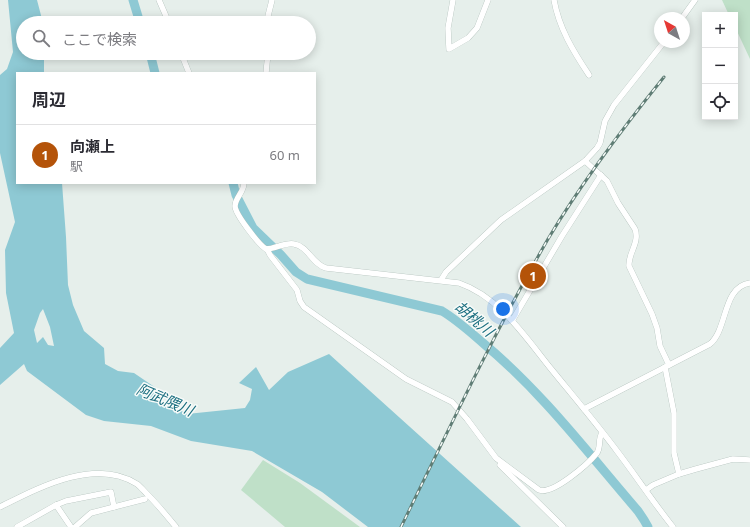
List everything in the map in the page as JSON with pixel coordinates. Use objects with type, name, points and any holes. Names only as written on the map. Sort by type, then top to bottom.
[{"type":"street","points":[[159,0],[165,16]]},
{"type":"street","points":[[268,16],[272,0]]},
{"type":"street","points":[[453,0],[448,28],[449,49],[468,38],[477,28],[488,0]]},
{"type":"street","points":[[554,0],[558,20],[566,38],[589,75]]},
{"type":"street","points":[[686,12],[695,0]]},
{"type":"street","points":[[441,280],[446,272],[501,220],[578,168],[585,161],[597,148],[605,121],[614,105],[659,48]]},
{"type":"street","points":[[184,60],[189,72]]},
{"type":"street","points":[[266,72],[267,60]]},
{"type":"street","points":[[585,161],[607,182],[637,233],[629,266],[652,314],[667,366],[674,414],[674,453],[679,474]]},
{"type":"street","points":[[512,321],[562,236],[601,175]]},
{"type":"street","points":[[244,184],[241,194],[236,202],[236,209],[259,244],[269,249],[290,243],[299,245],[317,264],[326,268],[459,283],[469,287],[493,304],[512,321],[584,409],[673,527]]},
{"type":"street","points":[[269,249],[270,255],[297,290],[304,307],[406,379],[452,402],[467,419],[501,466],[563,527]]},
{"type":"street","points":[[584,409],[712,343],[718,334],[733,293],[741,286],[750,283]]},
{"type":"street","points":[[496,458],[536,489],[547,492],[562,484],[596,453],[602,433]]},
{"type":"street","points":[[646,490],[679,474],[734,459],[750,460]]},
{"type":"street","points":[[0,507],[49,484],[70,478],[113,474],[137,484],[176,527]]},
{"type":"street","points":[[17,527],[56,505],[76,499],[111,492],[114,507]]},
{"type":"street","points":[[75,527],[91,513],[145,499]]},
{"type":"street","points":[[56,505],[71,527]]},
{"type":"green space","points":[[722,0],[750,0],[750,59],[738,33],[738,12],[728,12]]},
{"type":"green space","points":[[263,460],[300,483],[360,527],[285,527],[241,490]]},
{"type":"water","points":[[8,0],[37,0],[41,16],[16,16],[16,60],[44,60],[44,72],[16,72],[16,184],[62,184],[68,285],[73,305],[84,331],[104,348],[105,364],[118,371],[134,373],[156,388],[155,396],[187,414],[245,408],[250,400],[252,389],[239,383],[256,367],[269,390],[288,372],[329,354],[521,527],[368,527],[322,492],[252,451],[191,441],[151,426],[104,421],[86,415],[27,371],[24,364],[0,385],[0,348],[14,333],[6,293],[5,250],[15,222],[0,153],[0,75],[7,69],[13,52]],"holes":[[[43,309],[50,327],[54,346],[48,345],[43,337],[37,343],[34,330]]]},
{"type":"waterway","name":"胡桃川","points":[[133,0],[138,16]]},
{"type":"waterway","name":"胡桃川","points":[[152,60],[155,72]]},
{"type":"waterway","name":"胡桃川","points":[[233,184],[236,195],[253,228],[296,272],[307,279],[442,311],[468,330],[505,362],[545,402],[638,511],[648,527]]},
{"type":"railway","points":[[401,527],[490,346],[548,239],[603,156],[664,77]]},
{"type":"place","name":"向瀬上","points":[[533,276]]},
{"type":"water label","name":"阿武隈川","points":[[165,400]]}]
